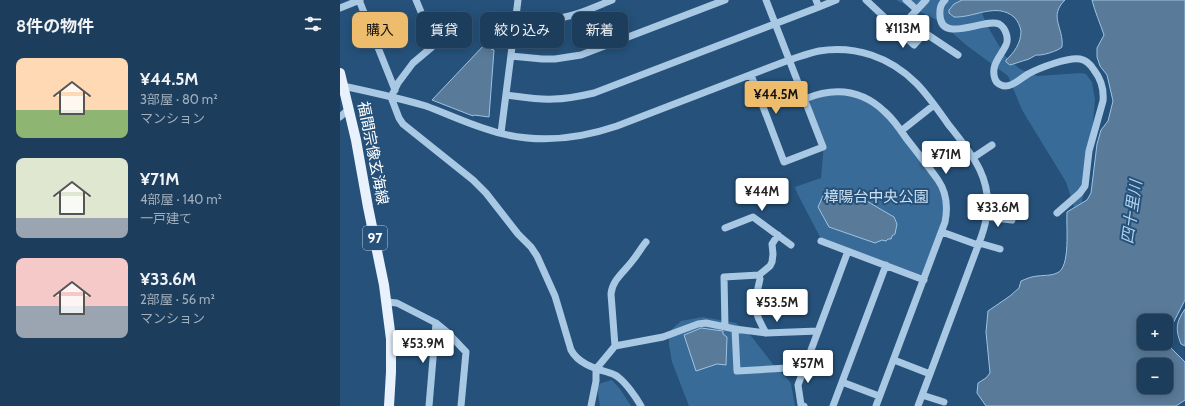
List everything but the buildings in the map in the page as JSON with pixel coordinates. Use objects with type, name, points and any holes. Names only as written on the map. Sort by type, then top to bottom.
[{"type":"main road","name":"福間宗像玄海線","points":[[340,73],[361,165],[387,302],[391,372],[389,406]]},
{"type":"street","points":[[340,8],[360,0],[395,90]]},
{"type":"street","points":[[391,97],[398,83],[413,63],[434,44],[416,0]]},
{"type":"street","points":[[516,12],[518,0]]},
{"type":"street","points":[[564,17],[572,16],[612,0]]},
{"type":"street","points":[[511,56],[555,60],[581,55],[725,0]]},
{"type":"street","points":[[751,75],[784,162],[823,147],[766,0]]},
{"type":"street","points":[[506,95],[552,100],[574,98],[594,93],[776,24],[817,3],[836,0]]},
{"type":"street","points":[[866,0],[914,46],[925,33],[958,55]]},
{"type":"street","points":[[906,0],[917,10]]},
{"type":"street","points":[[898,30],[926,0]]},
{"type":"street","points":[[945,0],[940,7],[940,12],[943,24],[950,29],[960,29],[991,22],[1001,25],[1004,29],[1008,39],[998,58],[994,70],[995,80],[1001,86],[1008,86],[1036,70],[1074,59],[1085,60],[1099,76],[1104,93],[1103,101],[1090,151],[1085,186],[1080,193],[1057,213]]},
{"type":"street","points":[[501,133],[512,48]]},
{"type":"street","points":[[343,86],[426,106],[484,129],[521,138],[566,138],[588,135],[617,126],[789,60],[818,51],[832,49],[860,52],[877,56],[892,64],[905,72],[924,92],[974,157],[980,168],[985,184],[988,204],[987,217],[979,244],[918,406]]},
{"type":"street","points":[[805,99],[818,94],[848,92],[864,97],[877,105],[901,131],[942,186],[947,205],[942,232],[876,406]]},
{"type":"street","points":[[391,97],[403,124],[473,180],[486,193],[518,234],[531,247],[537,256],[555,296],[571,350],[574,355],[579,360],[596,369],[618,376],[636,397],[641,406]]},
{"type":"street","points":[[901,131],[934,105]]},
{"type":"street","points":[[340,117],[349,109]]},
{"type":"street","points":[[974,157],[992,145]]},
{"type":"street","points":[[725,228],[753,217],[791,245]]},
{"type":"street","points":[[987,217],[1012,220]]},
{"type":"street","points":[[942,232],[1000,249]]},
{"type":"street","points":[[725,327],[724,277],[759,275],[770,266],[772,262],[772,244],[778,236]]},
{"type":"street","points":[[821,241],[924,280]]},
{"type":"street","points":[[615,346],[611,294],[612,288],[614,283],[632,262],[646,242]]},
{"type":"street","points":[[804,406],[801,405],[798,385],[848,251]]},
{"type":"street","points":[[833,406],[886,266]]},
{"type":"street","points":[[759,275],[760,279],[755,300],[755,308],[758,318],[766,333]]},
{"type":"street","points":[[387,302],[397,303],[436,323],[466,352],[461,406]]},
{"type":"street","points":[[429,406],[436,323]]},
{"type":"street","points":[[590,406],[596,381],[596,369],[615,346],[663,337],[698,324],[706,323],[766,333],[818,331]]},
{"type":"street","points":[[735,329],[737,371],[804,367]]},
{"type":"street","points":[[894,360],[930,374]]},
{"type":"street","points":[[842,382],[879,396]]},
{"type":"street","points":[[922,395],[944,402]]},
{"type":"green space","points":[[896,0],[979,0],[981,11],[988,27],[1005,56],[1020,69],[1037,76],[1081,73],[1086,74],[1092,82],[1095,100],[1092,133],[1079,223],[1066,182],[1022,110],[1008,76],[966,45],[939,21]]},
{"type":"green space","name":"樟陽台中央公園","points":[[838,95],[853,96],[869,103],[886,116],[939,186],[945,206],[943,217],[923,274],[920,275],[820,237],[797,193],[795,187],[821,178],[824,143],[809,103],[811,100],[820,97]]},
{"type":"green space","points":[[703,317],[736,323],[752,337],[775,367],[788,379],[791,384],[795,406],[689,406],[672,362],[669,335],[672,329],[681,321]]},
{"type":"green space","points":[[612,380],[631,406],[600,406],[597,387],[601,383]]},
{"type":"water","points":[[962,0],[1065,0],[1060,6],[1057,17],[1062,47],[1054,52],[1036,55],[1029,59],[1010,65],[1006,62],[1006,60],[1012,54],[1020,40],[1021,35],[1021,29],[1017,20],[1007,13],[1000,11],[954,17],[949,13],[949,10],[954,4]]},
{"type":"water","name":"四十里川","points":[[1092,0],[1185,0],[1185,300],[1173,323],[1173,314],[1137,314],[1137,350],[1173,350],[1185,362],[1185,400],[1176,406],[986,406],[977,393],[978,383],[986,378],[990,373],[986,332],[988,311],[1019,288],[1021,281],[1034,276],[1054,274],[1061,269],[1064,263],[1067,246],[1067,212],[1087,200],[1091,193],[1097,144],[1101,130],[1108,121],[1113,101],[1107,75],[1100,66],[1097,57],[1097,48],[1104,35]]},
{"type":"water","points":[[481,48],[491,48],[494,50],[489,117],[473,116],[432,100]]},
{"type":"water","points":[[838,189],[865,200],[894,217],[897,224],[895,234],[891,239],[886,241],[882,240],[875,243],[829,227],[818,207],[823,196]]},
{"type":"water","points":[[1185,309],[1185,346],[1181,344],[1177,326]]},
{"type":"water","points":[[701,328],[723,331],[723,334],[727,337],[726,365],[717,364],[696,371],[684,335]]}]
